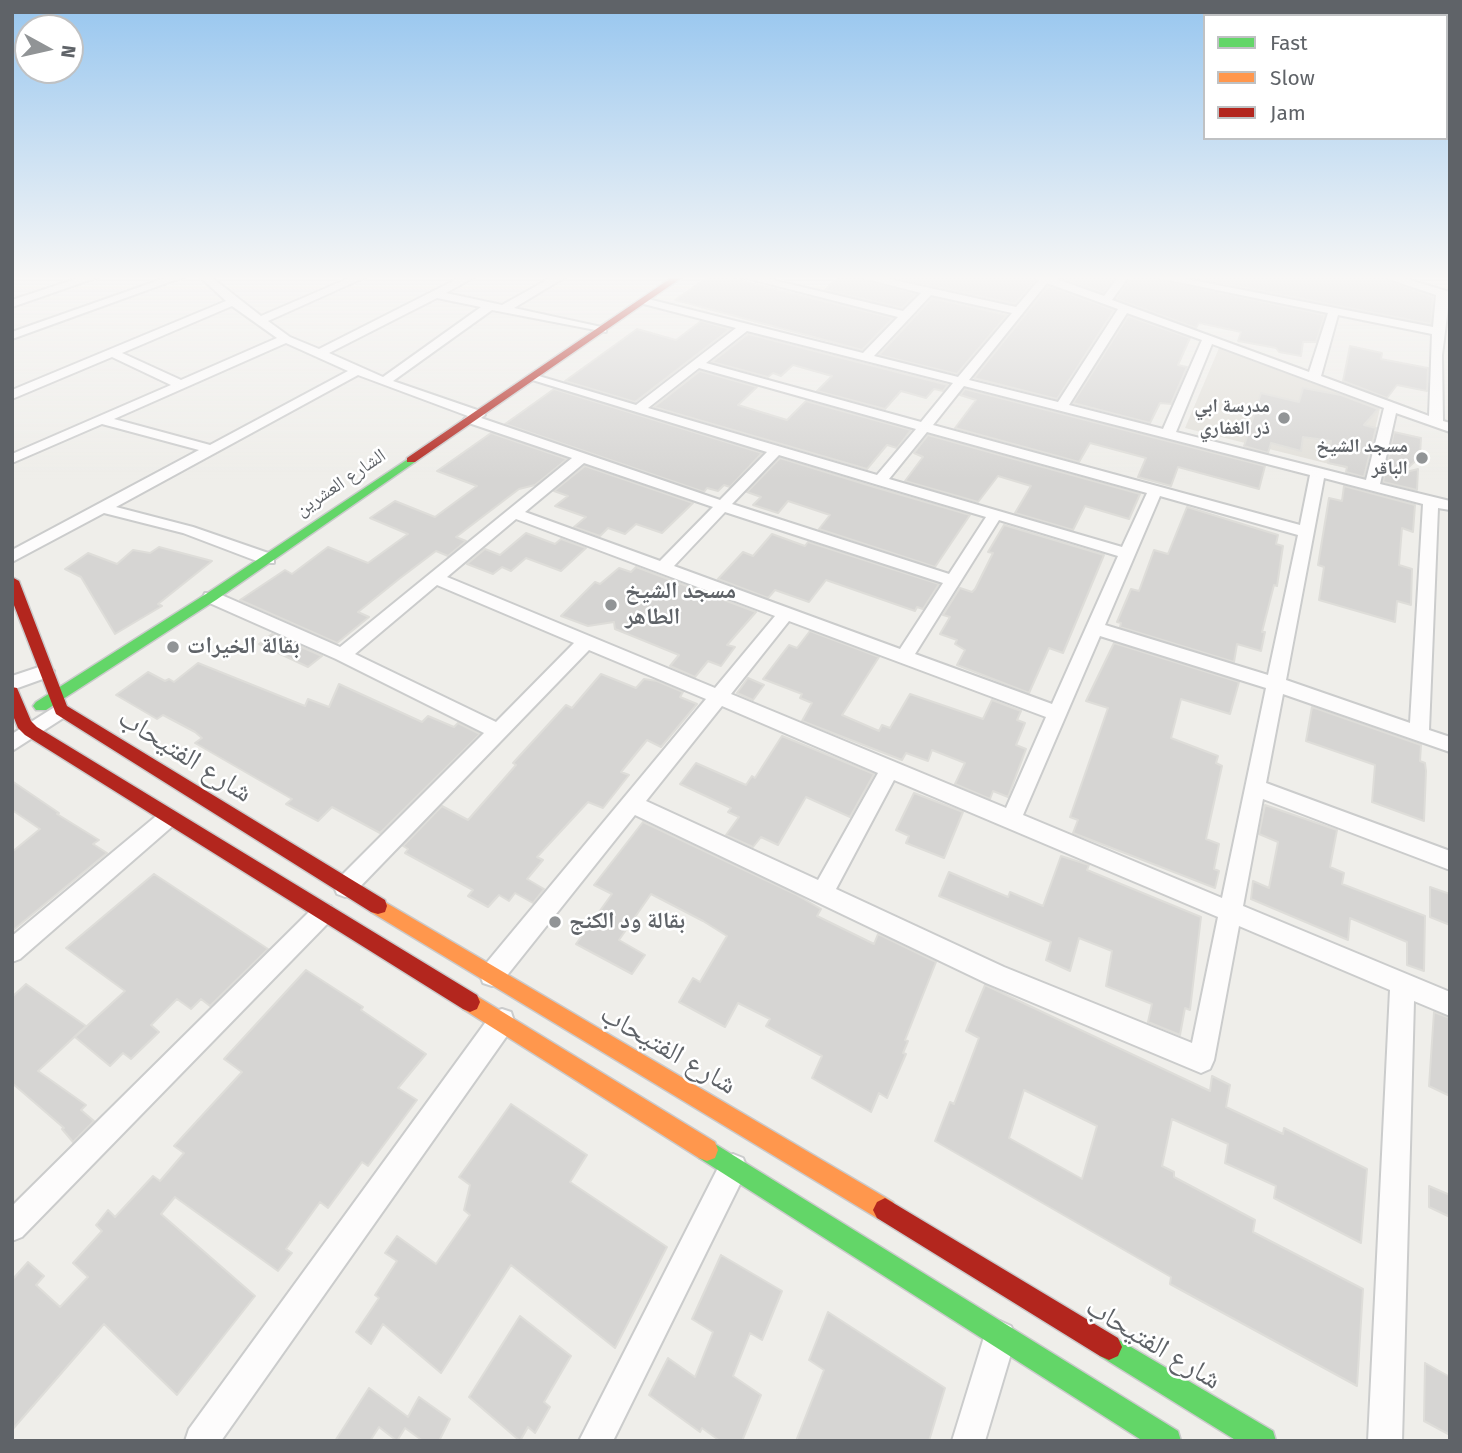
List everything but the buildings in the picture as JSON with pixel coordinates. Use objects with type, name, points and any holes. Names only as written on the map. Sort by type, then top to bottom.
[{"type":"main road","name":"الشارع العشرين","points":[[58,704],[582,344]]},
{"type":"main road","points":[[12,581],[58,704]]},
{"type":"main road","points":[[12,692],[26,724],[169,818],[502,1021],[1168,1441]]},
{"type":"main road","name":"شارع الفتيحاب","points":[[58,704],[345,887],[742,1123],[1263,1441]]},
{"type":"street","points":[[12,395],[135,344]]},
{"type":"street","points":[[12,460],[273,344]]},
{"type":"street","points":[[298,344],[384,382],[581,458],[953,581]]},
{"type":"street","points":[[318,354],[338,344]]},
{"type":"street","points":[[384,382],[437,344]]},
{"type":"street","points":[[639,409],[724,344]]},
{"type":"street","points":[[813,344],[1450,506]]},
{"type":"street","points":[[866,357],[878,344]]},
{"type":"street","points":[[880,481],[993,344]]},
{"type":"street","points":[[1062,407],[1102,344]]},
{"type":"street","points":[[1168,434],[1206,344]]},
{"type":"street","points":[[1221,344],[1450,428]]},
{"type":"street","points":[[1314,377],[1324,344]]},
{"type":"street","points":[[1436,422],[1438,344]]},
{"type":"street","points":[[113,353],[181,385]]},
{"type":"street","points":[[697,364],[1306,531]]},
{"type":"street","points":[[12,557],[358,371]]},
{"type":"street","points":[[531,378],[1126,553]]},
{"type":"street","points":[[1372,486],[1391,406]]},
{"type":"street","points":[[101,420],[210,449]]},
{"type":"street","points":[[663,568],[776,450]]},
{"type":"street","points":[[342,655],[581,458]]},
{"type":"street","points":[[633,804],[995,975],[1201,1060],[1318,472]]},
{"type":"street","points":[[1011,820],[1055,713],[1154,490]]},
{"type":"street","points":[[1419,735],[1432,501]]},
{"type":"street","points":[[101,508],[188,530],[268,559]]},
{"type":"street","points":[[514,513],[1055,713]]},
{"type":"street","points":[[904,657],[996,514]]},
{"type":"street","points":[[435,578],[1450,1004]]},
{"type":"street","points":[[211,597],[342,655],[499,732]]},
{"type":"street","points":[[492,975],[786,614]]},
{"type":"street","points":[[1093,628],[1276,684],[1450,745]]},
{"type":"street","points":[[345,887],[586,642]]},
{"type":"street","points":[[12,683],[45,671]]},
{"type":"street","points":[[12,744],[26,724],[58,704]]},
{"type":"street","points":[[823,892],[890,769]]},
{"type":"street","points":[[1255,787],[1450,860]]},
{"type":"street","points":[[12,951],[169,818]]},
{"type":"street","points":[[12,1227],[323,913]]},
{"type":"street","points":[[1385,1441],[1402,984]]},
{"type":"street","points":[[201,1441],[502,1021]]},
{"type":"street","points":[[595,1441],[733,1168]]},
{"type":"street","points":[[968,1441],[1000,1337]]},
{"type":"shaded area","name":"مدرسة ابي ذر الغفاري","points":[[1219,348],[1380,408],[1365,473],[1185,428]]},
{"type":"traffic: fast","points":[[41,706],[211,597],[411,460]]},
{"type":"traffic: fast","points":[[707,1150],[1168,1441]]},
{"type":"traffic: fast","points":[[1109,1347],[1263,1441]]},
{"type":"traffic: slow","points":[[378,906],[885,1210]]},
{"type":"traffic: slow","points":[[470,1002],[707,1150]]},
{"type":"traffic: jam","points":[[411,460],[581,344]]},
{"type":"traffic: jam","points":[[12,581],[61,710],[378,906]]},
{"type":"traffic: jam","points":[[12,692],[24,724],[31,731],[470,1002]]},
{"type":"traffic: jam","points":[[885,1210],[1109,1347]]},
{"type":"place","name":"مدرسة ابي ذر الغفاري","points":[[1284,418]]},
{"type":"place","name":"مسجد الشيخ الباقر","points":[[1422,458]]},
{"type":"place","name":"مسجد الشيخ الطاهر","points":[[611,605]]},
{"type":"place","name":"بقالة الخيرات","points":[[173,647]]},
{"type":"place","name":"بقالة ود الكنج","points":[[555,922]]}]
